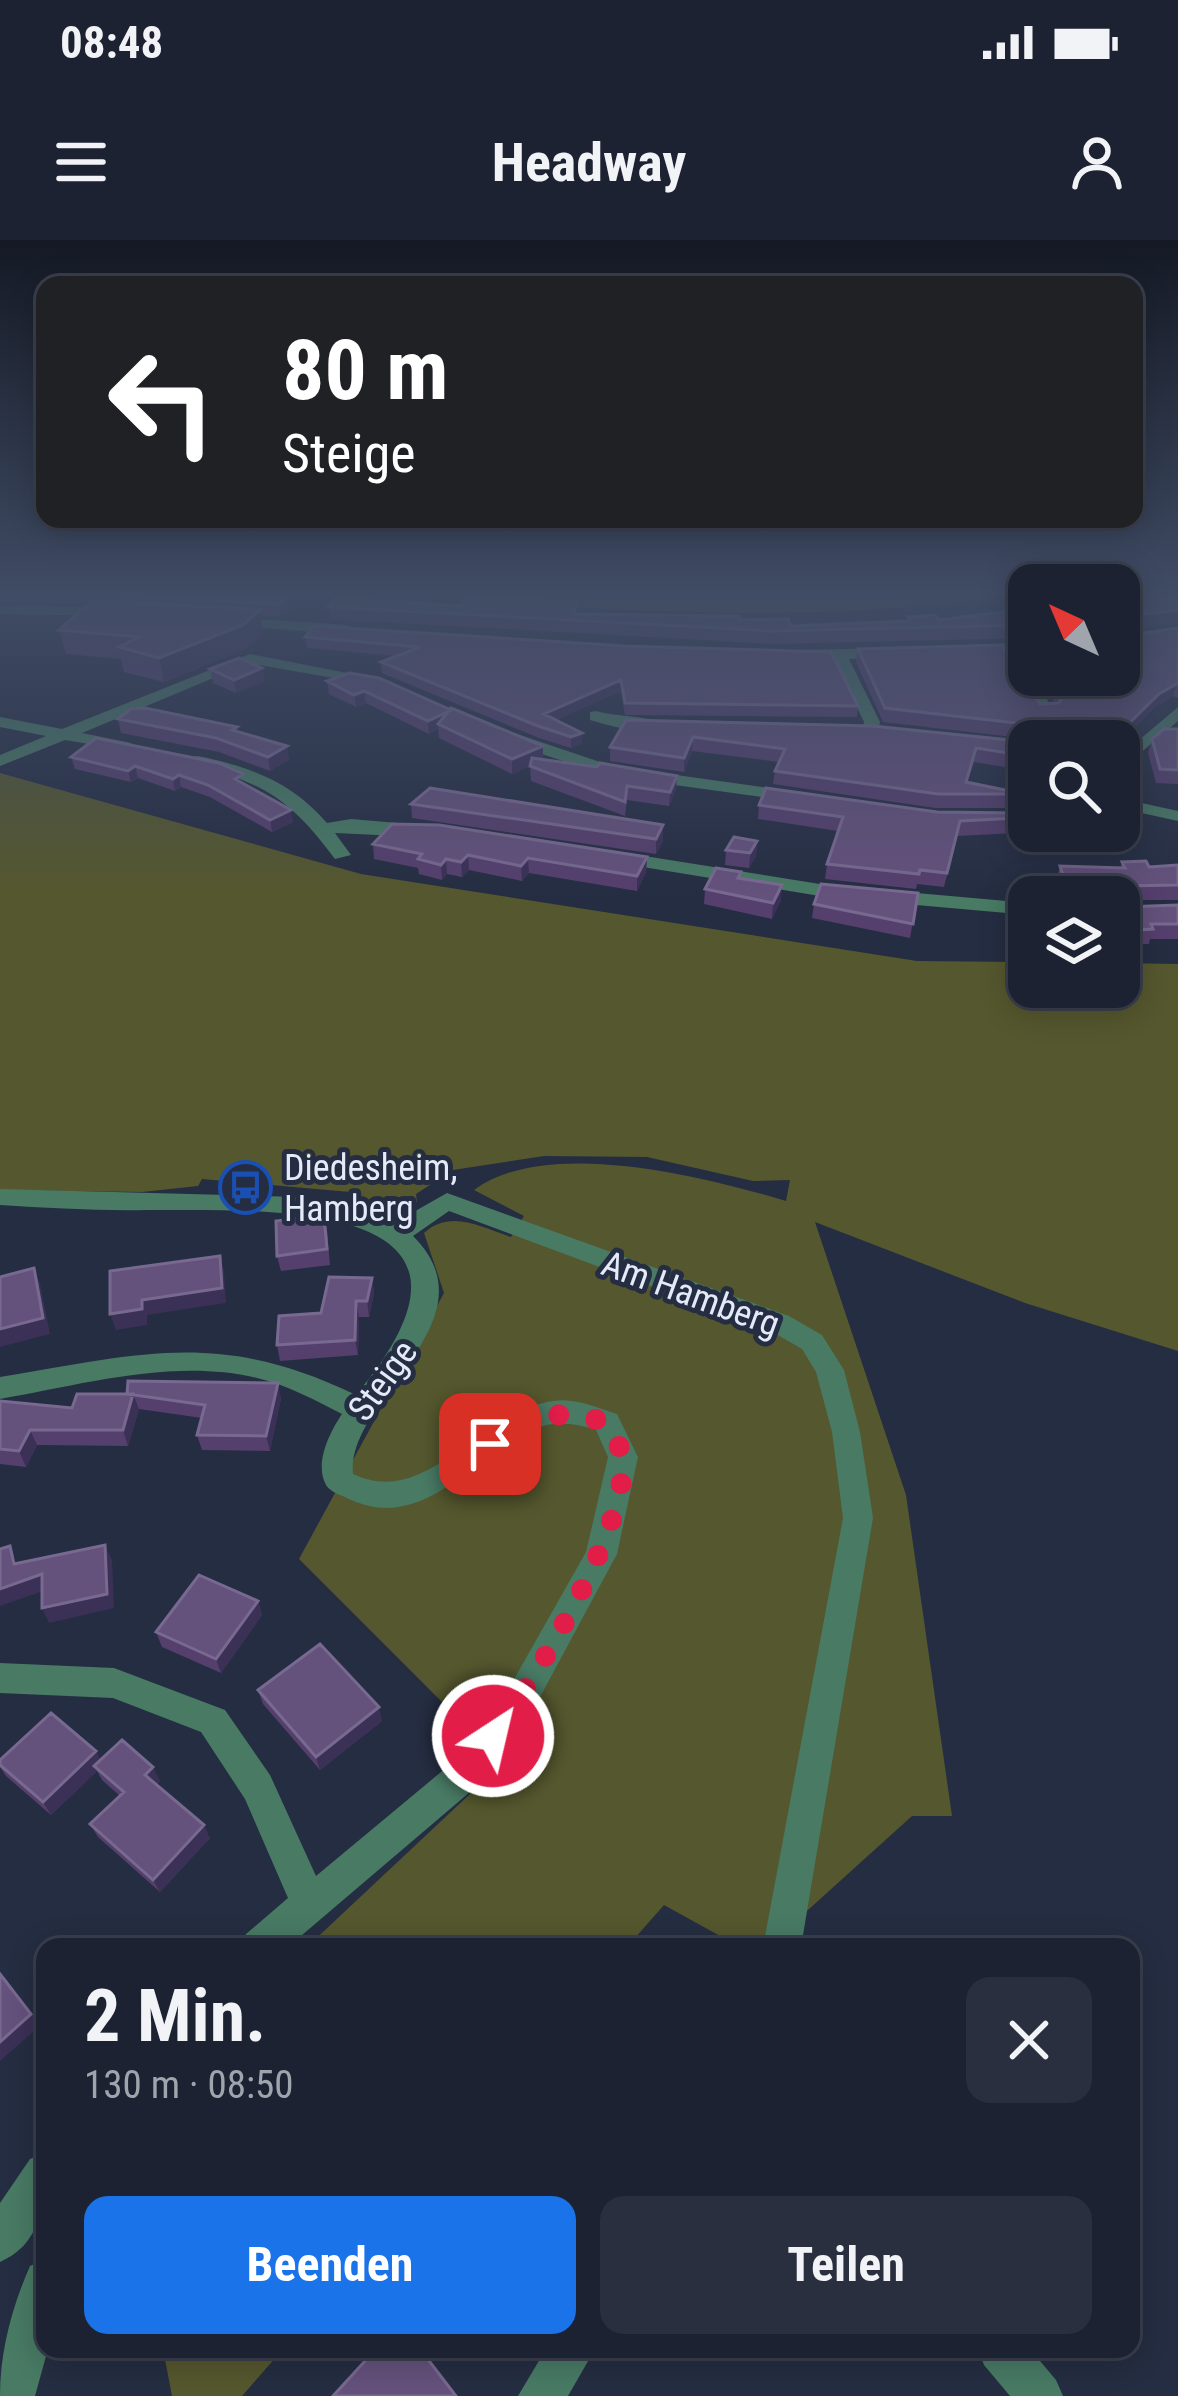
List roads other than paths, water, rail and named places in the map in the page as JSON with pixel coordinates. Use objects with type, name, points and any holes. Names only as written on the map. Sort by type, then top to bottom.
[{"type":"street","points":[[0,761],[163,695]]},
{"type":"street","points":[[858,695],[872,722],[871,730]]},
{"type":"street","points":[[1036,695],[1047,712]]},
{"type":"street","points":[[1140,745],[1178,712]]},
{"type":"street","points":[[596,716],[623,724],[670,725]]},
{"type":"street","points":[[0,722],[152,752]]},
{"type":"street","points":[[489,728],[566,760],[609,771],[819,800]]},
{"type":"street","points":[[1157,728],[1178,732]]},
{"type":"street","points":[[850,729],[892,732]]},
{"type":"street","points":[[174,756],[268,780],[292,793],[342,855]]},
{"type":"street","points":[[1140,808],[1178,816]]},
{"type":"street","points":[[323,829],[351,826],[436,832]]},
{"type":"street","points":[[599,855],[826,891],[1008,907]]},
{"type":"street","points":[[0,1197],[291,1205],[348,1212],[398,1233]]},
{"type":"street","name":"Am Hamberg","points":[[398,1233],[447,1202],[779,1323],[812,1342],[830,1370],[846,1432],[859,1518],[784,1938]]},
{"type":"street","name":"Steige","points":[[269,1938],[465,1774],[521,1699],[601,1554],[622,1457],[607,1423],[578,1413],[553,1412],[528,1419],[416,1492],[389,1499],[361,1496],[339,1480],[340,1438],[399,1362],[421,1324],[430,1286],[417,1252],[398,1233]]},
{"type":"street","points":[[0,1388],[167,1363],[240,1364],[299,1380],[360,1410]]},
{"type":"street","points":[[0,1678],[114,1683],[213,1721],[257,1787],[309,1903]]},
{"type":"street","points":[[0,2240],[36,2189]]},
{"type":"street","points":[[12,2396],[36,2312]]},
{"type":"street","points":[[541,2396],[567,2358]]},
{"type":"street","points":[[1008,2358],[1040,2396]]},
{"type":"place","name":"Diedesheim, Hamberg","points":[[245,1188]]}]
